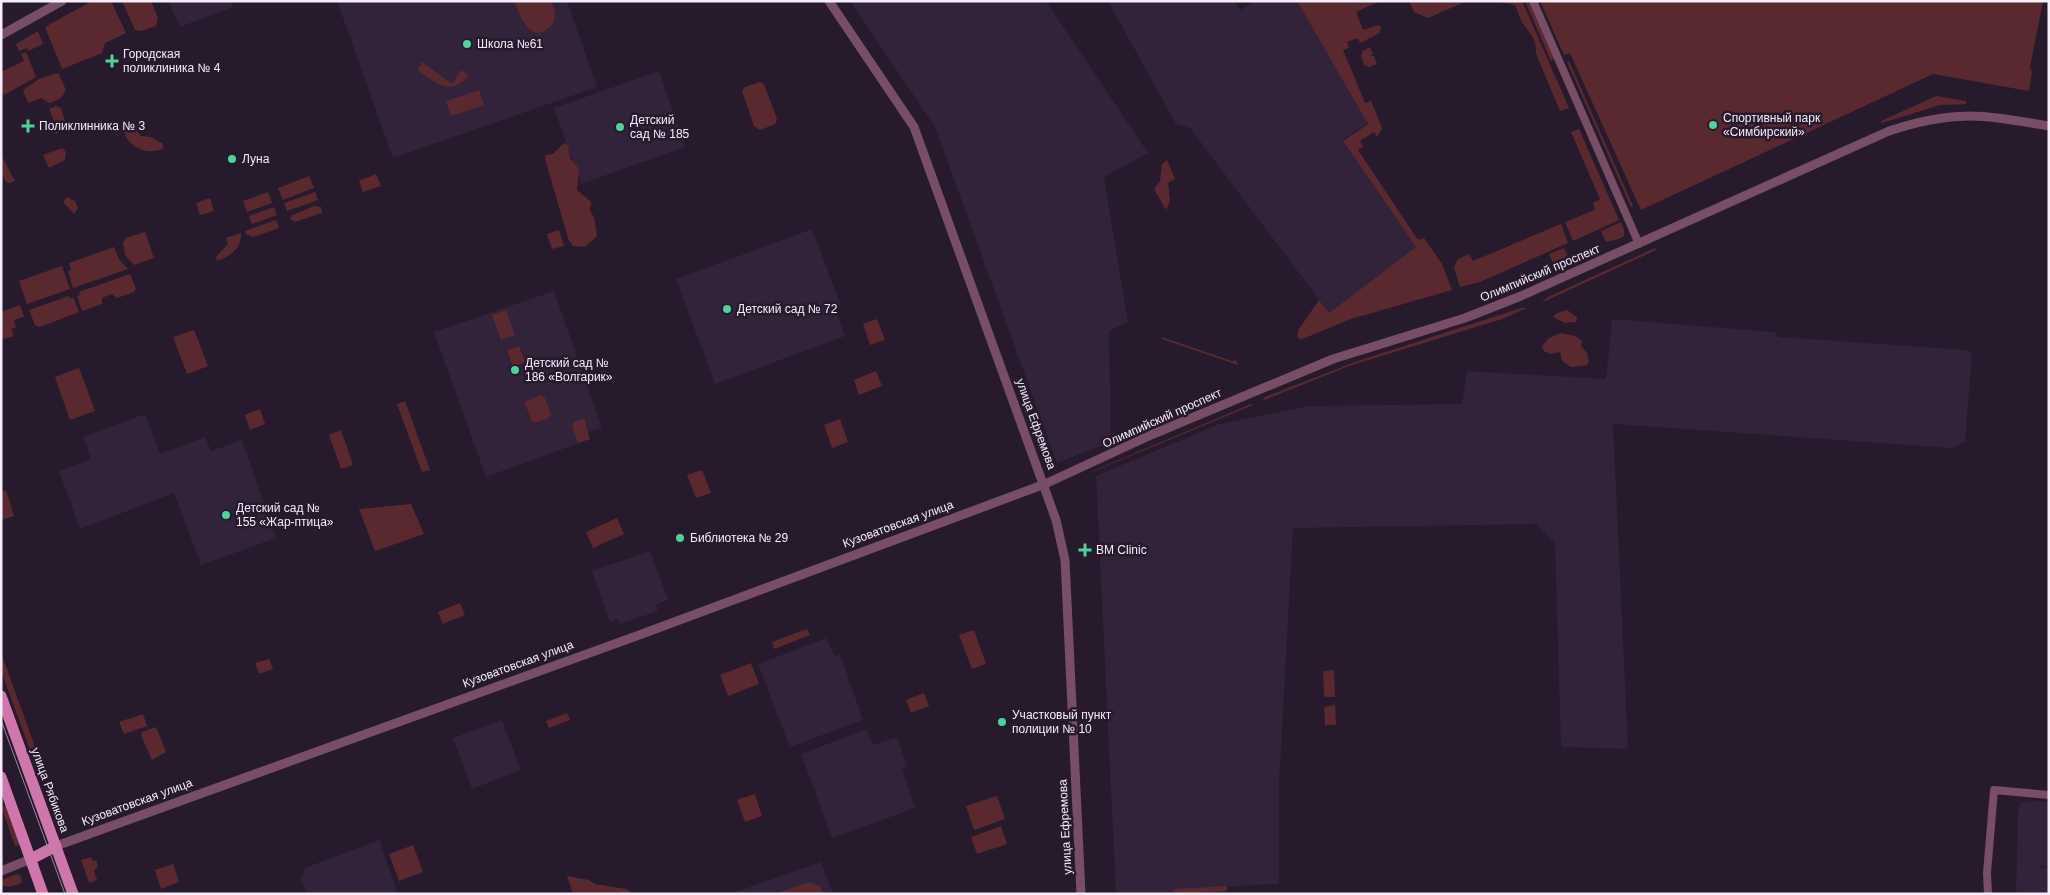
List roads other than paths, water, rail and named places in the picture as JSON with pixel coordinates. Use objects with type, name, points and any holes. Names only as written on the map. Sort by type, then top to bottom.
[{"type":"main road","name":"улица Рябикова","points":[[1,696],[73,894]]},
{"type":"main road","points":[[1,777],[44,894]]},
{"type":"main road","name":"Кузоватовская улица","points":[[31,859],[56,846]]},
{"type":"street","points":[[1,35],[62,1]]},
{"type":"street","name":"улица Ефремова","points":[[829,1],[914,127],[1045,484],[1056,520],[1065,560],[1081,894]]},
{"type":"street","points":[[1533,1],[1639,244]]},
{"type":"street","name":"Олимпийский проспект","points":[[1045,484],[1151,435],[1302,371],[1358,350],[1493,308],[1908,124],[1937,117],[1973,115],[2049,126]]},
{"type":"street","name":"Кузоватовская улица","points":[[56,846],[642,634],[1045,484]]},
{"type":"street","points":[[1988,894],[1987,873],[1994,790],[2049,795]]},
{"type":"street","name":"Кузоватовская улица","points":[[1,871],[31,859]]},
{"type":"tram line","points":[[1,720],[65,894]]},
{"type":"place","name":"Школа №61","points":[[467,44]]},
{"type":"place","name":"Городская поликлиника № 4","points":[[112,61]]},
{"type":"place","name":"Спортивный парк «Симбирский»","points":[[1713,125]]},
{"type":"place","name":"Поликлинника № 3","points":[[28,126]]},
{"type":"place","name":"Детский сад № 185","points":[[620,127]]},
{"type":"place","name":"Луна","points":[[232,159]]},
{"type":"place","name":"Детский сад № 72","points":[[727,309]]},
{"type":"place","name":"Детский сад № 186 «Волгарик»","points":[[515,370]]},
{"type":"place","name":"Детский сад № 155 «Жар-птица»","points":[[226,515]]},
{"type":"place","name":"Библиотека № 29","points":[[680,538]]},
{"type":"place","name":"BM Clinic","points":[[1085,550]]},
{"type":"place","name":"Участковый пункт полиции № 10","points":[[1002,722]]}]
